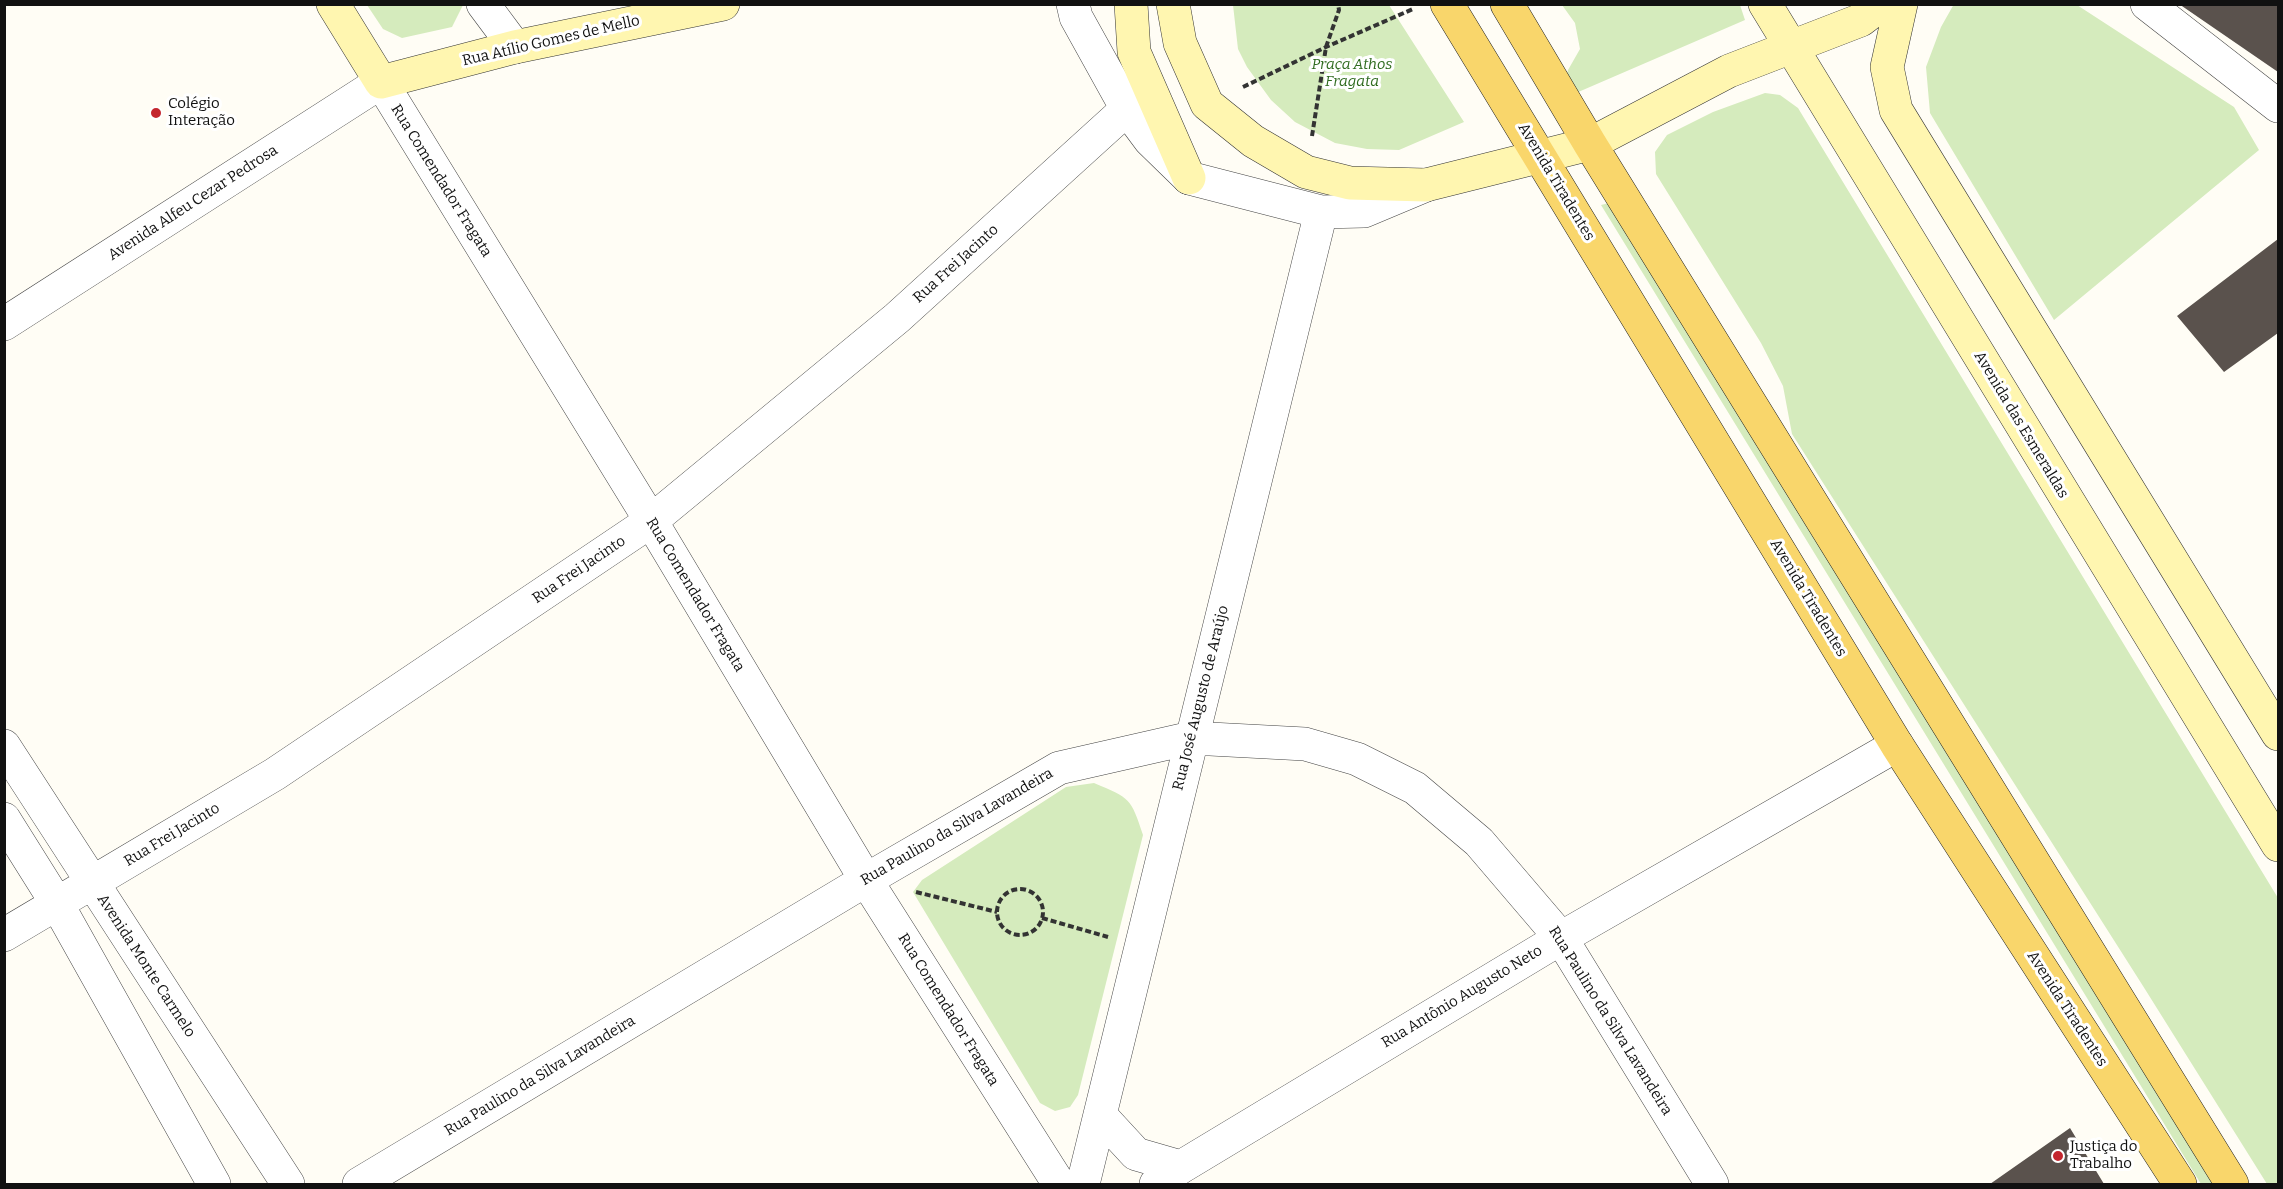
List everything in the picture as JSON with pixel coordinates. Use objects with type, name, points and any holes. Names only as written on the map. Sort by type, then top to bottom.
[{"type":"main road","name":"Rua Comendador Fragata","points":[[333,4],[381,82]]},
{"type":"main road","name":"Rua Atílio Gomes de Mello","points":[[381,82],[515,47],[723,4]]},
{"type":"main road","points":[[1131,4],[1134,52],[1188,178]]},
{"type":"main road","points":[[1173,4],[1180,43],[1208,104],[1252,141],[1306,172],[1350,183],[1426,185],[1590,144],[1729,71],[1861,20],[1882,4]]},
{"type":"main road","name":"Avenida Tiradentes","points":[[1448,4],[1897,745],[2180,1185]]},
{"type":"main road","points":[[1507,4],[1590,144],[2232,1185]]},
{"type":"main road","name":"Avenida das Esmeraldas","points":[[1765,4],[2278,845]]},
{"type":"main road","points":[[1901,4],[1887,67],[1896,110],[2278,734]]},
{"type":"street","points":[[483,4],[515,47]]},
{"type":"street","points":[[1073,4],[1076,17],[1127,109],[1150,140],[1188,178],[1321,212],[1364,211],[1426,185]]},
{"type":"street","points":[[2147,4],[2278,106]]},
{"type":"street","name":"Avenida Alfeu Cezar Pedrosa","points":[[4,324],[381,82]]},
{"type":"street","name":"Rua Comendador Fragata","points":[[381,82],[651,521],[866,880],[1059,1185]]},
{"type":"street","name":"Rua Frei Jacinto","points":[[4,935],[56,902],[275,774],[651,521],[897,318],[1127,109]]},
{"type":"street","name":"Rua José Augusto de Araújo","points":[[1083,1185],[1321,212]]},
{"type":"street","name":"Rua Paulino da Silva Lavandeira","points":[[359,1185],[866,880],[1059,768],[1191,738],[1305,744],[1357,759],[1414,788],[1479,842],[1561,938],[1712,1185]]},
{"type":"street","name":"Rua Antônio Augusto Neto","points":[[1169,1176],[1561,938],[1897,745]]},
{"type":"street","name":"Avenida Monte Carmelo","points":[[4,746],[288,1185]]},
{"type":"street","points":[[4,819],[56,902],[214,1185]]},
{"type":"street","points":[[1100,1115],[1136,1154],[1169,1176]]},
{"type":"path","points":[[1306,172],[1326,47],[1339,10],[1338,4]]},
{"type":"path","points":[[1208,104],[1326,47],[1415,9]]},
{"type":"path","points":[[866,880],[997,912]]},
{"type":"path","points":[[1015,889],[1031,891],[1041,903],[1042,918],[1036,930],[1024,936],[1010,934],[1000,924],[997,912],[1002,897],[1015,889]]},
{"type":"path","points":[[1042,918],[1141,946]]},
{"type":"green space","points":[[1954,4],[2077,5],[2234,107],[2259,150],[2054,320],[1930,113],[1926,67],[1941,27]]},
{"type":"green space","points":[[367,5],[463,5],[452,27],[402,38],[383,29]]},
{"type":"green space","name":"Praça Athos Fragata","points":[[1233,5],[1389,5],[1464,122],[1399,150],[1367,149],[1335,143],[1295,122],[1271,100],[1247,67],[1238,49]]},
{"type":"green space","points":[[1562,5],[1740,5],[1745,20],[1576,93],[1565,81],[1568,70],[1580,49],[1575,23]]},
{"type":"green space","points":[[1765,93],[1780,95],[1798,108],[2278,898],[2278,1184],[2267,1184],[1792,434],[1783,386],[1761,343],[1656,174],[1655,152],[1667,135],[1713,112]]},
{"type":"green space","points":[[1609,203],[2213,1184],[2201,1184],[1601,205]]},
{"type":"green space","points":[[1094,783],[1115,792],[1128,801],[1143,835],[1078,1095],[1070,1107],[1055,1111],[1040,1103],[913,892],[922,880],[1066,787]]},
{"type":"building","points":[[2179,4],[2278,4],[2278,72]]},
{"type":"building","points":[[2278,239],[2278,333],[2224,372],[2177,316]]},
{"type":"building","name":"Justiça do Trabalho","points":[[2070,1128],[2104,1184],[1990,1184]]},
{"type":"place","name":"Colégio Interação","points":[[156,113]]},
{"type":"place","name":"Justiça do Trabalho","points":[[2058,1156]]}]
